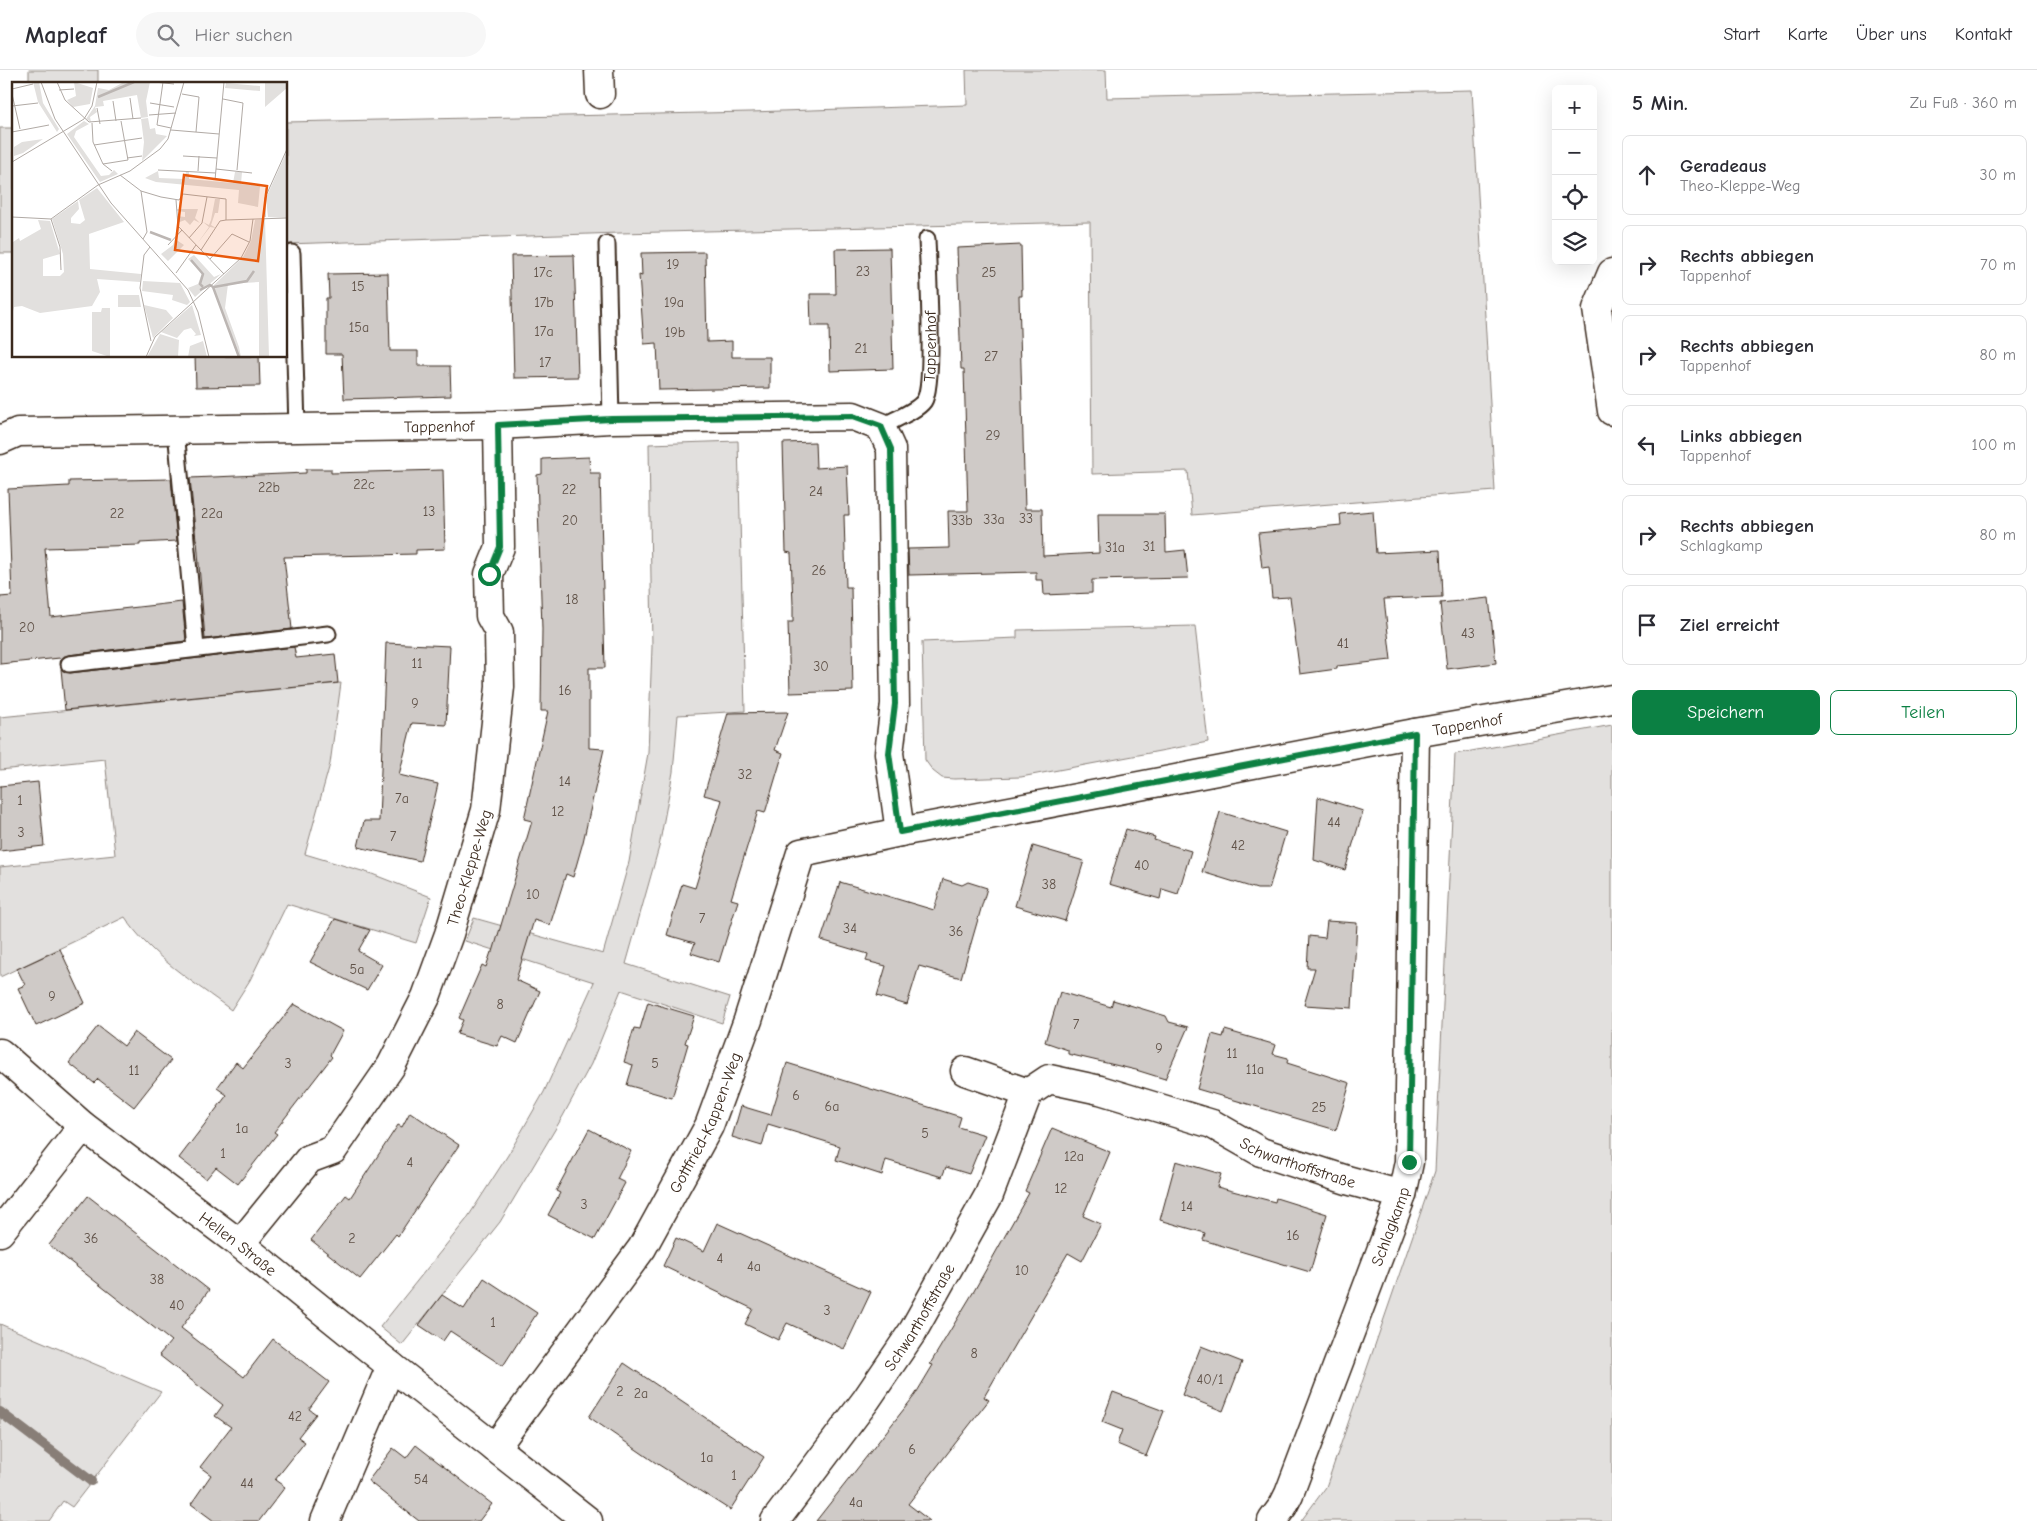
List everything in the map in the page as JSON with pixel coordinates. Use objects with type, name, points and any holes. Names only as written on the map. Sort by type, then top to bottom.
[{"type":"street","points":[[1612,273],[1597,309],[1612,412]]},
{"type":"street","name":"Tappenhof","points":[[0,440],[18,432],[498,425],[611,419],[853,416],[881,426]]},
{"type":"street","name":"Theo-Kleppe-Weg","points":[[240,1244],[309,1159],[333,1150],[391,1066],[426,997],[449,934],[486,810],[500,687],[498,632],[490,616],[489,574],[500,547],[498,425]]},
{"type":"street","points":[[881,426],[891,449],[895,704],[889,753],[900,832]]},
{"type":"street","name":"Tappenhof","points":[[900,832],[1415,733],[1612,699]]},
{"type":"street","name":"Schlagkamp","points":[[1272,1521],[1289,1494],[1402,1195],[1409,1162],[1415,733]]},
{"type":"street","name":"Gottfried-Kappen-Weg","points":[[495,1448],[642,1248],[709,1126],[748,1020],[801,852],[900,832]]},
{"type":"street","name":"Hellen Straße","points":[[0,1053],[83,1126],[240,1244],[588,1521]]},
{"type":"street","points":[[965,1071],[1028,1093]]},
{"type":"street","name":"Schwarthoffstraße","points":[[775,1521],[866,1400],[913,1331],[989,1195],[1028,1093],[1049,1079],[1100,1090],[1212,1124],[1261,1152],[1347,1180],[1402,1195]]},
{"type":"street","points":[[0,1232],[83,1126]]},
{"type":"street","points":[[325,1521],[391,1366]]},
{"type":"lane","name":"Tappenhof","points":[[881,426],[919,406],[925,400],[930,377],[927,240]]},
{"type":"lane","points":[[607,244],[611,419]]},
{"type":"lane","points":[[292,253],[297,428]]},
{"type":"lane","points":[[176,430],[196,648]]},
{"type":"lane","points":[[69,664],[328,634]]},
{"type":"shaded area","points":[[29,70],[98,70],[98,82],[29,82]]},
{"type":"shaded area","points":[[966,70],[1106,70],[1107,98],[1472,90],[1495,491],[1192,515],[1188,471],[1092,474],[1090,222],[620,233],[288,244],[288,122],[750,112],[967,105]]},
{"type":"shaded area","points":[[0,128],[12,128],[12,253],[0,253]]},
{"type":"shaded area","points":[[738,441],[745,711],[678,715],[673,772],[659,847],[626,964],[730,997],[722,1023],[621,990],[591,1064],[563,1116],[500,1222],[402,1345],[380,1327],[466,1220],[508,1155],[544,1092],[594,982],[465,941],[474,918],[603,954],[629,862],[648,753],[652,647],[649,444]]},
{"type":"shaded area","points":[[1195,626],[1208,742],[1021,777],[942,778],[933,771],[925,760],[922,642],[1017,638],[1017,630]]},
{"type":"shaded area","points":[[341,683],[330,764],[305,854],[372,874],[431,897],[416,943],[287,904],[250,980],[231,1010],[160,956],[135,931],[125,917],[0,977],[0,867],[115,855],[105,759],[0,770],[0,717]]},
{"type":"shaded area","points":[[1612,725],[1612,1521],[1301,1521],[1326,1487],[1435,1171],[1455,754]]},
{"type":"shaded area","points":[[0,1324],[161,1392],[72,1507],[63,1501],[49,1521],[0,1521]]},
{"type":"building","points":[[1021,245],[1022,296],[1019,296],[1025,509],[1042,509],[1043,556],[1099,553],[1098,514],[1165,514],[1166,552],[1185,550],[1188,578],[1092,580],[1092,593],[1044,595],[1043,580],[1036,580],[1036,572],[909,575],[908,549],[949,548],[948,511],[968,511],[964,369],[961,369],[957,248]]},
{"type":"building","points":[[890,248],[893,369],[830,371],[829,326],[811,326],[810,294],[836,294],[835,249]]},
{"type":"building","points":[[705,252],[707,342],[732,341],[732,357],[770,357],[770,388],[659,390],[657,343],[644,344],[639,275],[642,276],[641,253]]},
{"type":"building","points":[[574,255],[578,377],[514,378],[511,256]]},
{"type":"building","points":[[388,273],[390,351],[418,351],[418,366],[450,366],[451,396],[344,399],[342,354],[326,354],[326,298],[329,298],[328,274]]},
{"type":"building","points":[[195,358],[259,358],[260,386],[196,387]]},
{"type":"building","points":[[815,442],[816,468],[847,466],[849,515],[844,515],[846,587],[851,587],[853,691],[790,693],[788,622],[793,622],[793,605],[791,553],[786,552],[783,443]]},
{"type":"building","points":[[589,457],[590,473],[600,473],[605,668],[589,668],[589,748],[604,749],[573,877],[566,874],[550,925],[534,920],[516,980],[540,991],[517,1043],[502,1036],[497,1046],[457,1034],[463,1020],[459,1018],[482,965],[486,967],[491,952],[493,952],[532,821],[524,819],[548,711],[541,711],[542,629],[537,475],[542,474],[542,459]]},
{"type":"building","points":[[306,469],[331,469],[331,473],[443,470],[445,549],[416,550],[416,554],[284,557],[292,629],[205,639],[190,478],[306,473]]},
{"type":"building","points":[[171,479],[177,541],[140,543],[140,545],[45,548],[51,617],[182,602],[186,641],[68,655],[61,660],[60,658],[0,664],[0,597],[12,596],[8,489],[69,486],[69,481]]},
{"type":"building","points":[[1373,511],[1376,553],[1440,550],[1442,597],[1384,599],[1391,660],[1337,666],[1337,669],[1300,674],[1290,597],[1272,598],[1269,567],[1262,568],[1258,533],[1341,525],[1340,514]]},
{"type":"building","points":[[1489,598],[1496,663],[1447,669],[1440,603]]},
{"type":"building","points":[[386,643],[450,646],[446,725],[412,723],[399,775],[438,784],[420,861],[358,847],[364,821],[379,821]]},
{"type":"building","points":[[294,647],[296,658],[335,654],[338,683],[65,710],[61,669],[70,673]]},
{"type":"building","points":[[788,712],[775,750],[783,753],[765,813],[758,811],[731,899],[738,901],[719,962],[691,953],[695,943],[667,935],[682,884],[695,888],[722,800],[704,795],[728,713]]},
{"type":"building","points":[[38,782],[44,846],[0,851],[0,786]]},
{"type":"building","points":[[1318,797],[1363,811],[1345,870],[1314,860]]},
{"type":"building","points":[[1220,812],[1286,832],[1269,889],[1257,889],[1202,872]]},
{"type":"building","points":[[1126,829],[1155,837],[1154,840],[1191,851],[1178,894],[1162,889],[1160,899],[1109,884]]},
{"type":"building","points":[[1033,846],[1084,861],[1065,921],[1015,906]]},
{"type":"building","points":[[943,879],[962,885],[968,882],[987,888],[961,978],[919,966],[907,1005],[877,996],[886,966],[866,961],[868,954],[821,940],[840,882],[934,910]]},
{"type":"building","points":[[335,919],[370,930],[358,951],[382,965],[367,990],[310,962]]},
{"type":"building","points":[[1327,921],[1357,923],[1352,1008],[1304,1005],[1315,968],[1307,968],[1309,936],[1325,938]]},
{"type":"building","points":[[60,949],[85,1003],[36,1026],[18,988],[25,985],[17,969]]},
{"type":"building","points":[[1060,992],[1111,1007],[1113,1000],[1166,1016],[1169,1022],[1188,1027],[1165,1079],[1068,1054],[1068,1050],[1045,1042]]},
{"type":"building","points":[[648,1002],[694,1016],[685,1043],[688,1044],[672,1098],[627,1085],[633,1065],[624,1062],[634,1028],[640,1029]]},
{"type":"building","points":[[294,1004],[343,1031],[330,1055],[332,1057],[274,1132],[277,1134],[238,1184],[216,1167],[206,1179],[179,1158],[227,1095],[217,1088],[236,1062],[243,1068]]},
{"type":"building","points":[[98,1026],[124,1046],[134,1032],[171,1060],[134,1107],[98,1079],[94,1083],[69,1063]]},
{"type":"building","points":[[1225,1030],[1276,1045],[1273,1054],[1288,1058],[1287,1063],[1350,1083],[1336,1130],[1197,1089],[1212,1034],[1223,1037]]},
{"type":"building","points":[[787,1063],[961,1117],[958,1127],[985,1135],[969,1174],[946,1167],[942,1177],[886,1160],[882,1175],[836,1160],[840,1146],[768,1124],[762,1146],[732,1137],[741,1106],[771,1115]]},
{"type":"building","points":[[410,1112],[459,1145],[398,1236],[396,1234],[360,1279],[311,1240],[346,1195],[350,1198],[398,1125],[402,1127]]},
{"type":"building","points":[[1052,1128],[1110,1152],[1083,1216],[1101,1224],[1082,1261],[1068,1253],[984,1397],[989,1400],[908,1504],[930,1521],[816,1521],[915,1395],[933,1365],[930,1364],[974,1291],[1029,1193],[1025,1191]]},
{"type":"building","points":[[589,1129],[631,1151],[617,1179],[625,1183],[595,1239],[548,1215],[560,1193],[556,1191]]},
{"type":"building","points":[[1176,1161],[1221,1174],[1217,1187],[1275,1202],[1276,1198],[1327,1214],[1310,1272],[1203,1240],[1205,1233],[1160,1220]]},
{"type":"building","points":[[88,1196],[209,1290],[181,1328],[244,1377],[273,1339],[329,1382],[309,1409],[316,1414],[298,1437],[305,1442],[275,1480],[285,1487],[259,1521],[214,1521],[191,1504],[211,1475],[200,1467],[231,1427],[215,1416],[223,1405],[159,1355],[171,1341],[49,1245]]},
{"type":"building","points":[[717,1223],[871,1292],[844,1349],[787,1323],[778,1340],[745,1324],[753,1309],[663,1266],[676,1238],[704,1251]]},
{"type":"building","points":[[484,1278],[537,1313],[503,1366],[450,1331],[443,1341],[419,1325],[442,1295],[464,1309]]},
{"type":"building","points":[[1201,1346],[1242,1362],[1223,1411],[1182,1395]]},
{"type":"building","points":[[624,1363],[764,1457],[730,1510],[656,1463],[589,1417]]},
{"type":"building","points":[[1113,1392],[1164,1411],[1146,1456],[1117,1444],[1122,1430],[1102,1422]]},
{"type":"building","points":[[416,1445],[492,1504],[479,1521],[419,1521],[368,1481],[393,1448],[406,1458]]},
{"type":"waterway","points":[[0,1412],[91,1481]]},
{"type":"route","points":[[489,574],[500,547],[498,425],[611,419],[853,416],[881,426],[891,449],[895,704],[889,753],[900,832],[1415,733],[1409,1162]]}]
